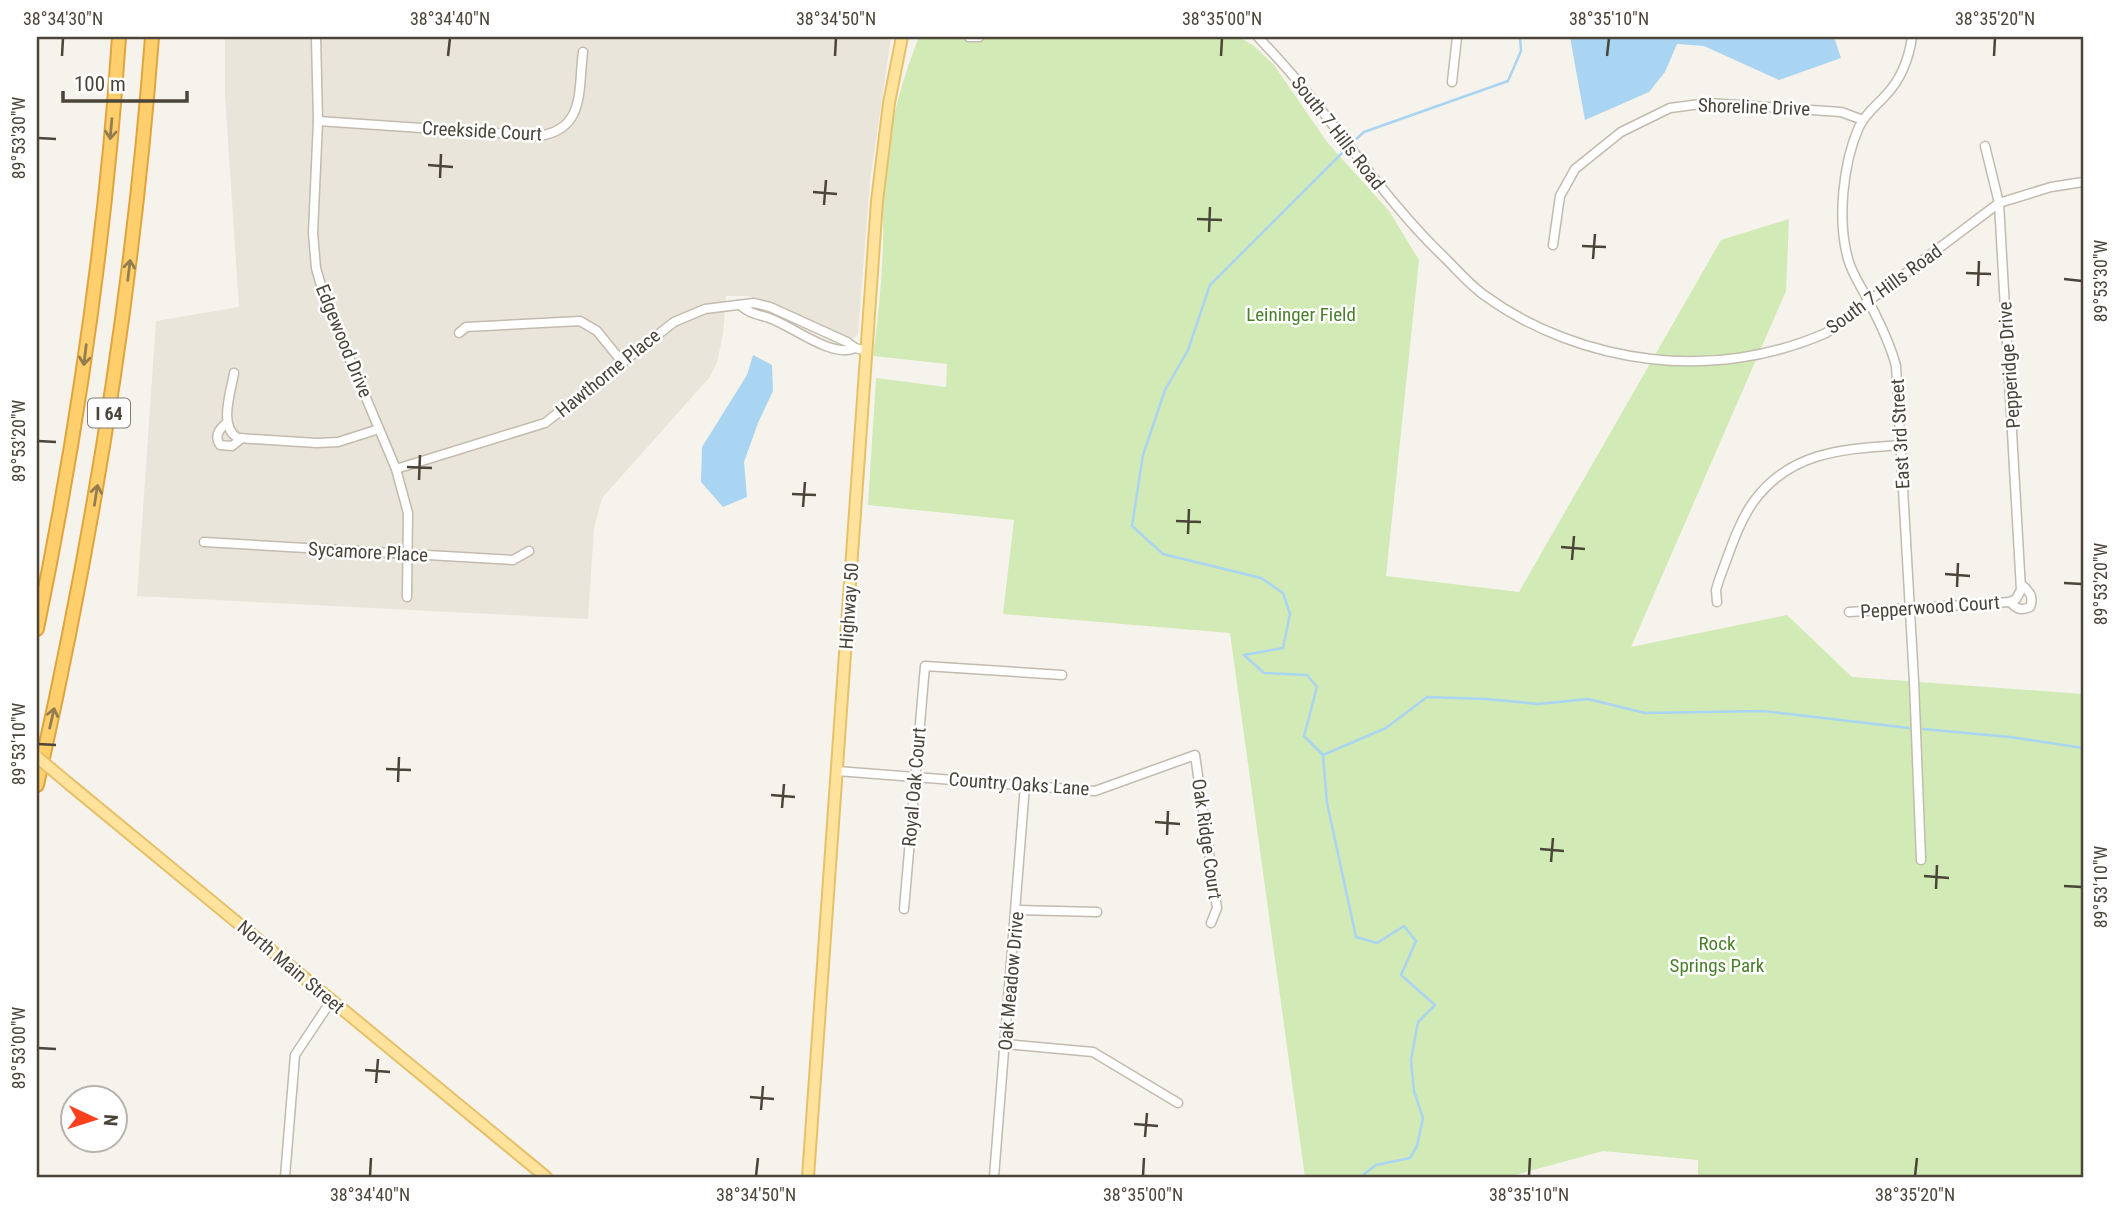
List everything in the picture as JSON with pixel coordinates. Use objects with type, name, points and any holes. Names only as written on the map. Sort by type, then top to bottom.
[{"type":"highway","name":"I 64","points":[[37,785],[78,590],[109,415],[142,170],[152,37]]},
{"type":"highway","name":"I 64","points":[[37,629],[80,390],[106,188],[119,38]]},
{"type":"main road","name":"Highway 50","points":[[807,1177],[882,153],[902,37]]},
{"type":"main road","name":"North Main Street","points":[[37,757],[546,1177]]},
{"type":"street","name":"Edgewood Drive","points":[[316,37],[318,121],[313,233],[316,268],[326,303],[397,469],[408,513],[407,597]]},
{"type":"street","points":[[969,37],[979,37]]},
{"type":"street","name":"South 7 Hills Road","points":[[1258,37],[1300,84],[1426,240],[1483,294],[1532,325],[1613,353],[1681,362],[1763,354],[1799,345],[1826,332],[1999,203],[2051,187],[2083,182]]},
{"type":"street","points":[[1452,82],[1457,37]]},
{"type":"street","name":"East 3rd Street","points":[[1912,37],[1906,62],[1898,77],[1889,92],[1863,120],[1852,144],[1846,174],[1844,219],[1848,259],[1890,342],[1896,366],[1921,860]]},
{"type":"street","name":"Creekside Court","points":[[318,121],[538,136],[552,134],[565,127],[574,116],[583,52]]},
{"type":"street","name":"Shoreline Drive","points":[[1553,245],[1560,196],[1575,169],[1621,132],[1670,108],[1709,103],[1842,112],[1863,120]]},
{"type":"street","name":"Pepperidge Drive","points":[[1985,146],[1999,203],[2022,585],[2031,594],[2033,601],[2030,607],[2024,610],[2016,608],[2010,602]]},
{"type":"street","name":"Hawthorne Place","points":[[397,469],[545,423],[674,322],[705,309],[754,303],[771,307],[855,348],[867,351]]},
{"type":"street","points":[[459,333],[466,327],[580,321],[597,331],[623,363]]},
{"type":"street","points":[[234,373],[227,423],[232,434],[242,439],[338,442],[379,429]]},
{"type":"street","points":[[227,423],[217,436],[220,445],[232,446],[242,439]]},
{"type":"street","points":[[1717,602],[1719,580],[1744,518],[1755,500],[1776,480],[1806,459],[1822,453],[1850,448],[1900,445]]},
{"type":"street","name":"Sycamore Place","points":[[204,542],[513,560],[529,551]]},
{"type":"street","points":[[2010,602],[2016,599],[2022,585]]},
{"type":"street","name":"Pepperwood Court","points":[[1849,612],[2010,602]]},
{"type":"street","name":"Royal Oak Court","points":[[904,909],[925,666],[1062,675]]},
{"type":"street","name":"Country Oaks Lane","points":[[837,771],[1095,791],[1195,755]]},
{"type":"street","name":"Oak Ridge Court","points":[[1195,755],[1217,908],[1211,923]]},
{"type":"street","name":"Oak Meadow Drive","points":[[994,1177],[1026,785]]},
{"type":"street","points":[[1017,910],[1097,912]]},
{"type":"street","points":[[285,1177],[295,1055],[331,1001]]},
{"type":"street","points":[[1006,1044],[1093,1052],[1178,1103]]},
{"type":"shaded area","points":[[225,37],[891,37],[870,181],[858,334],[854,338],[845,338],[765,301],[747,296],[726,296],[717,363],[709,378],[602,498],[594,528],[588,619],[137,596],[156,321],[239,307],[225,96]]},
{"type":"green space","points":[[919,37],[1239,37],[1254,46],[1274,65],[1327,142],[1389,211],[1419,260],[1386,576],[1519,592],[1721,240],[1789,219],[1786,291],[1631,647],[1787,615],[1852,677],[2083,694],[2083,1177],[1698,1177],[1698,1160],[1603,1151],[1513,1177],[1305,1177],[1230,633],[1003,614],[1014,520],[868,505],[876,378],[946,387],[947,364],[873,356],[882,271],[882,196],[887,150],[900,92]]},
{"type":"water","points":[[1570,37],[1834,37],[1841,58],[1779,80],[1704,46],[1677,44],[1665,72],[1649,92],[1585,120]]},
{"type":"water","points":[[753,355],[772,365],[773,391],[744,462],[747,497],[723,507],[701,482],[702,447],[747,375]]},
{"type":"waterway","points":[[1354,141],[1364,132],[1508,81],[1521,51],[1520,37]]},
{"type":"waterway","points":[[1323,755],[1304,736],[1317,687],[1307,675],[1264,673],[1244,655],[1283,648],[1290,614],[1283,593],[1261,578],[1163,554],[1132,526],[1143,455],[1165,390],[1188,350],[1210,285],[1343,152]]},
{"type":"waterway","points":[[1323,755],[1386,728],[1427,697],[1538,704],[1588,699],[1645,713],[1763,711],[1909,728]]},
{"type":"waterway","points":[[1923,729],[2010,737],[2083,748]]},
{"type":"waterway","points":[[1323,755],[1327,803],[1356,937],[1377,943],[1404,926],[1416,941],[1401,975],[1435,1005],[1418,1022],[1411,1060],[1414,1091],[1423,1118],[1417,1146],[1410,1158],[1376,1165],[1364,1174],[1365,1177]]},
{"type":"park label","name":"Leininger Field","points":[[1301,314]]},
{"type":"park label","name":"Rock Springs Park","points":[[1717,954]]}]
